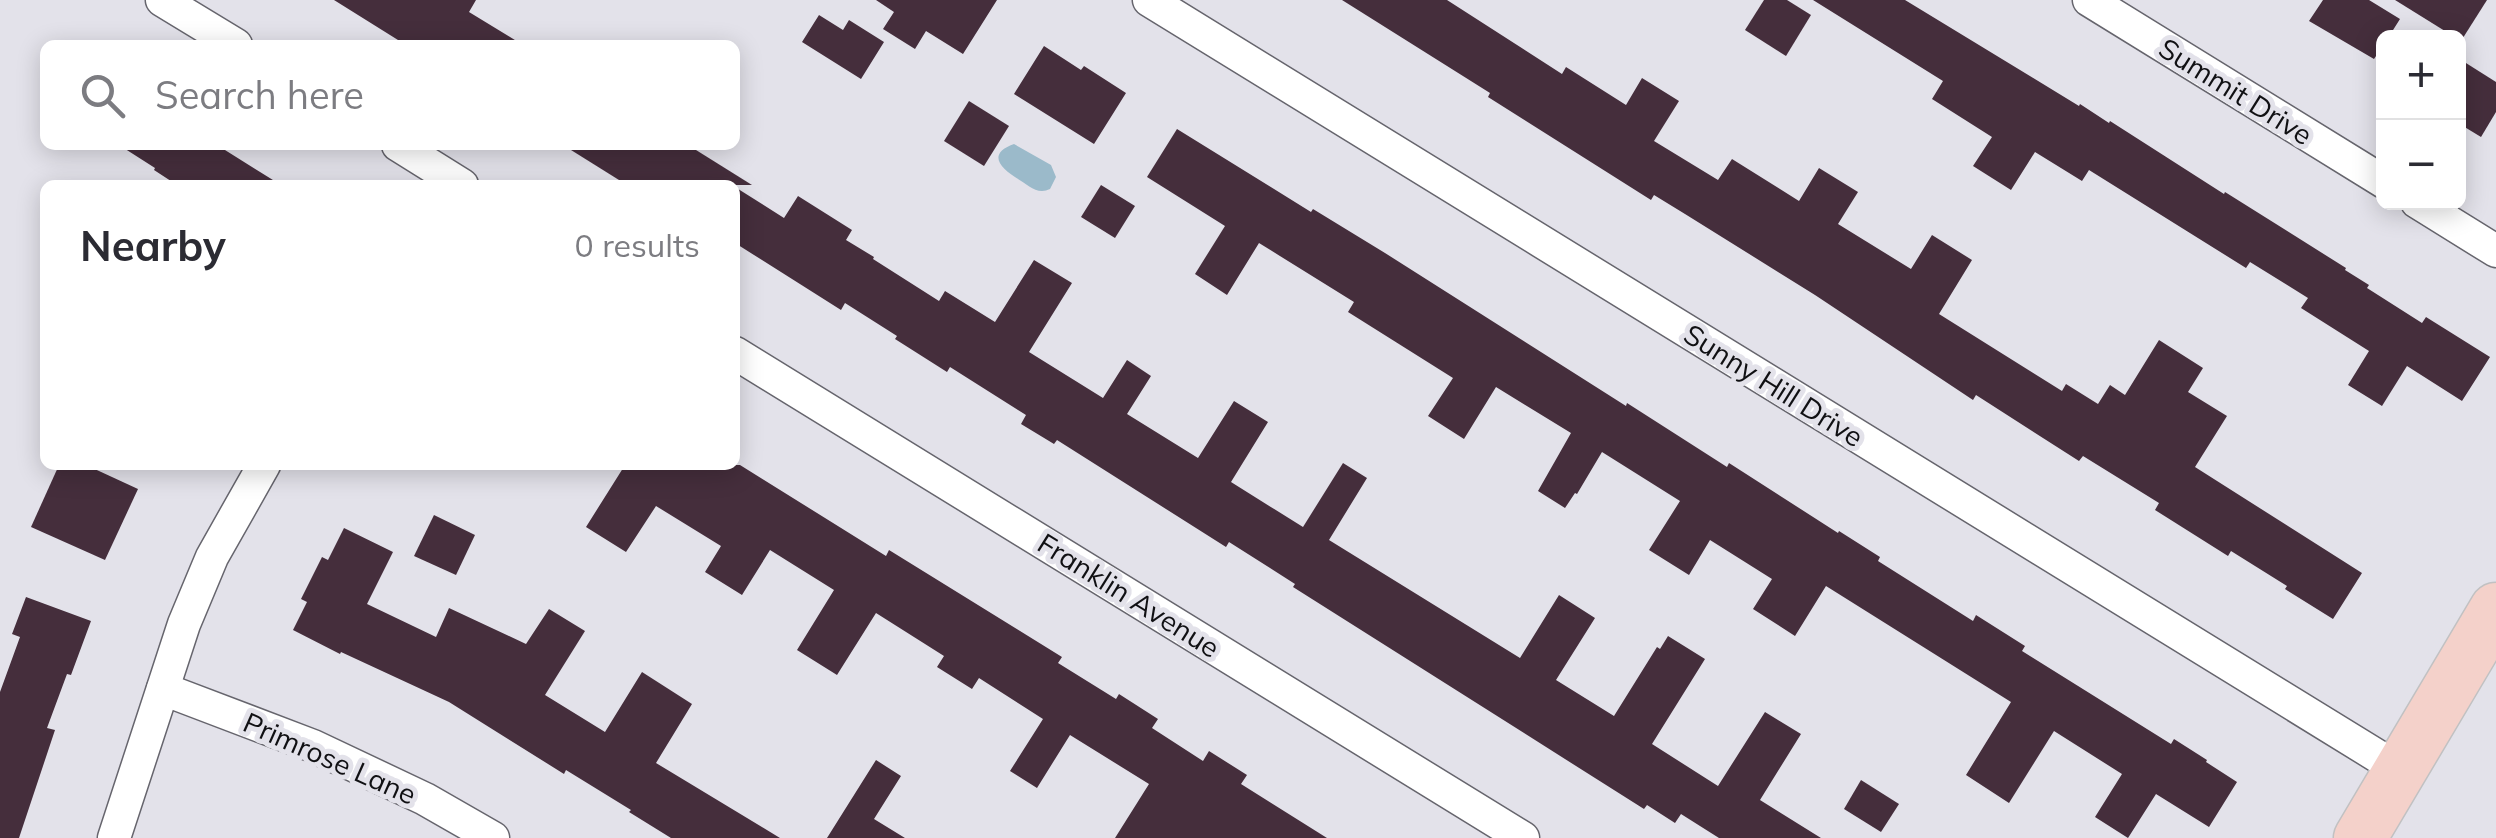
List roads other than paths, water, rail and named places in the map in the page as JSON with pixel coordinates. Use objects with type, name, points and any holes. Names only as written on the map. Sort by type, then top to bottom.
[{"type":"main road","points":[[2360,838],[2496,609]]},
{"type":"street","points":[[162,0],[228,40]]},
{"type":"street","name":"Sunny Hill Drive","points":[[1148,0],[2400,770]]},
{"type":"street","name":"Summit Drive","points":[[2089,0],[2376,177]]},
{"type":"street","points":[[405,150],[445,180]]},
{"type":"street","points":[[2431,210],[2496,251]]},
{"type":"street","name":"Franklin Avenue","points":[[740,356],[1523,838]]},
{"type":"street","points":[[114,838],[184,624],[212,557],[261,470]]},
{"type":"street","name":"Primrose Lane","points":[[163,688],[313,746],[425,799],[493,838]]},
{"type":"water","points":[[1014,144],[1051,165],[1056,177],[1050,189],[1032,188],[1002,166],[1000,152]]}]
